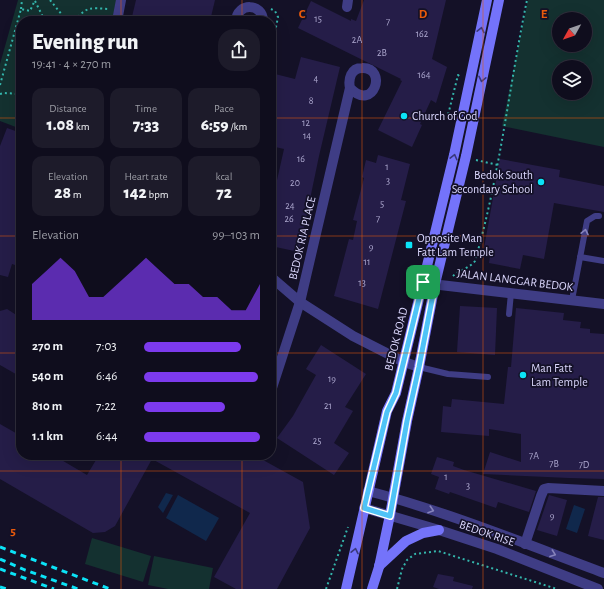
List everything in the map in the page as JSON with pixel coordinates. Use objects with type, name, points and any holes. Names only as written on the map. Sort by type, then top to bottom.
[{"type":"main road","name":"BEDOK ROAD","points":[[346,589],[387,412],[396,393],[454,155],[488,0]]},
{"type":"main road","points":[[372,589],[379,567],[394,498],[407,421],[439,284],[499,0]]},
{"type":"main road","points":[[379,567],[406,541],[423,533],[439,530]]},
{"type":"street","points":[[118,16],[121,5]]},
{"type":"street","points":[[236,16],[240,10],[246,7],[254,7],[260,11],[262,16]]},
{"type":"street","name":"BEDOK RIA PLACE","points":[[276,376],[300,302],[350,88]]},
{"type":"street","points":[[276,281],[300,302],[353,336],[404,362],[419,367]]},
{"type":"street","name":"JALAN LANGGAR BEDOK","points":[[423,282],[604,304]]},
{"type":"street","name":"BEDOK RISE","points":[[525,544],[540,496],[544,489],[604,491]]},
{"type":"street","name":"BEDOK RISE","points":[[368,491],[394,498],[459,520],[604,573]]},
{"type":"street","name":"BEDOK RISE","points":[[364,508],[497,549],[598,589]]},
{"type":"lane","points":[[572,300],[587,221],[595,216],[599,216]]},
{"type":"lane","points":[[580,257],[604,261]]},
{"type":"lane","points":[[509,314],[511,293]]},
{"type":"lane","points":[[419,367],[448,374],[488,378]]},
{"type":"path","points":[[19,16],[22,0]]},
{"type":"path","points":[[21,9],[30,11],[35,0]]},
{"type":"path","points":[[35,0],[43,16]]},
{"type":"path","points":[[50,0],[63,16]]},
{"type":"path","points":[[439,284],[457,272],[472,265],[475,261],[484,229],[498,165],[528,0]]},
{"type":"path","points":[[80,16],[84,11],[91,9],[121,5]]},
{"type":"path","points":[[0,85],[16,27]]},
{"type":"path","points":[[0,94],[4,93],[16,95]]},
{"type":"path","points":[[475,160],[498,165]]},
{"type":"path","points":[[326,589],[350,522]]},
{"type":"path","points":[[397,589],[402,570],[407,560],[415,554],[438,552],[557,589]]},
{"type":"green space","points":[[18,0],[121,0],[118,16],[16,16],[16,127],[0,121],[0,64]]},
{"type":"green space","points":[[528,0],[604,0],[604,147],[502,126]]},
{"type":"green space","points":[[92,538],[151,556],[143,582],[85,564]]},
{"type":"green space","points":[[154,556],[213,568],[209,589],[168,589],[148,585]]},
{"type":"water","points":[[166,493],[173,495],[163,513],[158,507]]},
{"type":"water","points":[[178,495],[219,518],[206,541],[166,518]]},
{"type":"water","points":[[574,505],[585,509],[577,533],[566,529]]},
{"type":"building","points":[[136,0],[215,0],[211,16],[132,16]]},
{"type":"building","points":[[364,0],[446,0],[432,59],[447,67],[436,103],[431,100],[420,124],[422,125],[412,147],[378,130],[402,81],[400,80],[401,79],[298,28],[311,1],[351,21],[351,19],[356,21]]},
{"type":"building","points":[[301,57],[340,67],[319,156],[299,252],[276,247],[276,185],[284,149],[276,147],[276,74],[295,79]]},
{"type":"building","points":[[7,128],[16,131],[16,265],[12,264],[8,277],[0,275],[0,146]]},
{"type":"building","points":[[378,155],[410,164],[401,200],[406,201],[378,309],[334,296],[349,239],[353,240],[357,221],[353,220],[364,178],[362,177],[366,160],[376,163]]},
{"type":"building","points":[[500,159],[560,170],[559,177],[604,186],[604,212],[554,203],[544,259],[523,255],[520,269],[489,263],[491,249],[484,248]]},
{"type":"building","points":[[460,306],[497,308],[495,355],[457,352]]},
{"type":"building","name":"Man Fatt Lam Temple","points":[[516,308],[564,313],[563,320],[581,322],[580,328],[590,329],[590,333],[604,334],[604,479],[483,474],[490,452],[521,462],[521,434],[489,429],[489,436],[441,432],[443,406],[451,407],[452,399],[504,404],[508,367],[511,367]]},
{"type":"building","points":[[7,309],[16,315],[16,374],[0,365],[0,311]]},
{"type":"building","points":[[321,345],[366,374],[345,407],[353,411],[334,443],[349,453],[334,475],[277,438],[293,416],[316,375],[306,369]]},
{"type":"building","points":[[0,424],[16,433],[16,460],[62,460],[87,475],[96,460],[151,460],[115,526],[105,532],[93,533],[0,479]]},
{"type":"building","points":[[437,457],[454,462],[453,466],[464,470],[536,491],[529,512],[498,502],[496,508],[450,492],[449,494],[435,489],[439,477],[431,474]]},
{"type":"building","points":[[154,460],[263,460],[303,482],[310,528],[277,589],[236,589],[214,577],[250,513]]},
{"type":"building","points":[[549,495],[567,500],[557,536],[537,530]]},
{"type":"building","points":[[598,497],[604,497],[604,540],[588,536]]},
{"type":"building","points":[[438,574],[454,577],[453,581],[473,586],[472,589],[439,589],[433,587]]},
{"type":"railway","points":[[0,547],[110,589]]},
{"type":"railway","points":[[0,559],[25,570],[78,589]]},
{"type":"railway","points":[[0,569],[54,589]]},
{"type":"railway","points":[[0,587],[7,589]]},
{"type":"place","name":"Church of God","points":[[404,116]]},
{"type":"place","name":"Bedok South Secondary School","points":[[541,182]]},
{"type":"place","name":"Opposite Man Fatt Lam Temple","points":[[409,245]]},
{"type":"place","name":"Man Fatt Lam Temple","points":[[523,375]]},
{"type":"route","points":[[423,282],[435,284],[407,421],[390,516],[364,508],[387,412],[396,393],[423,282]]}]
